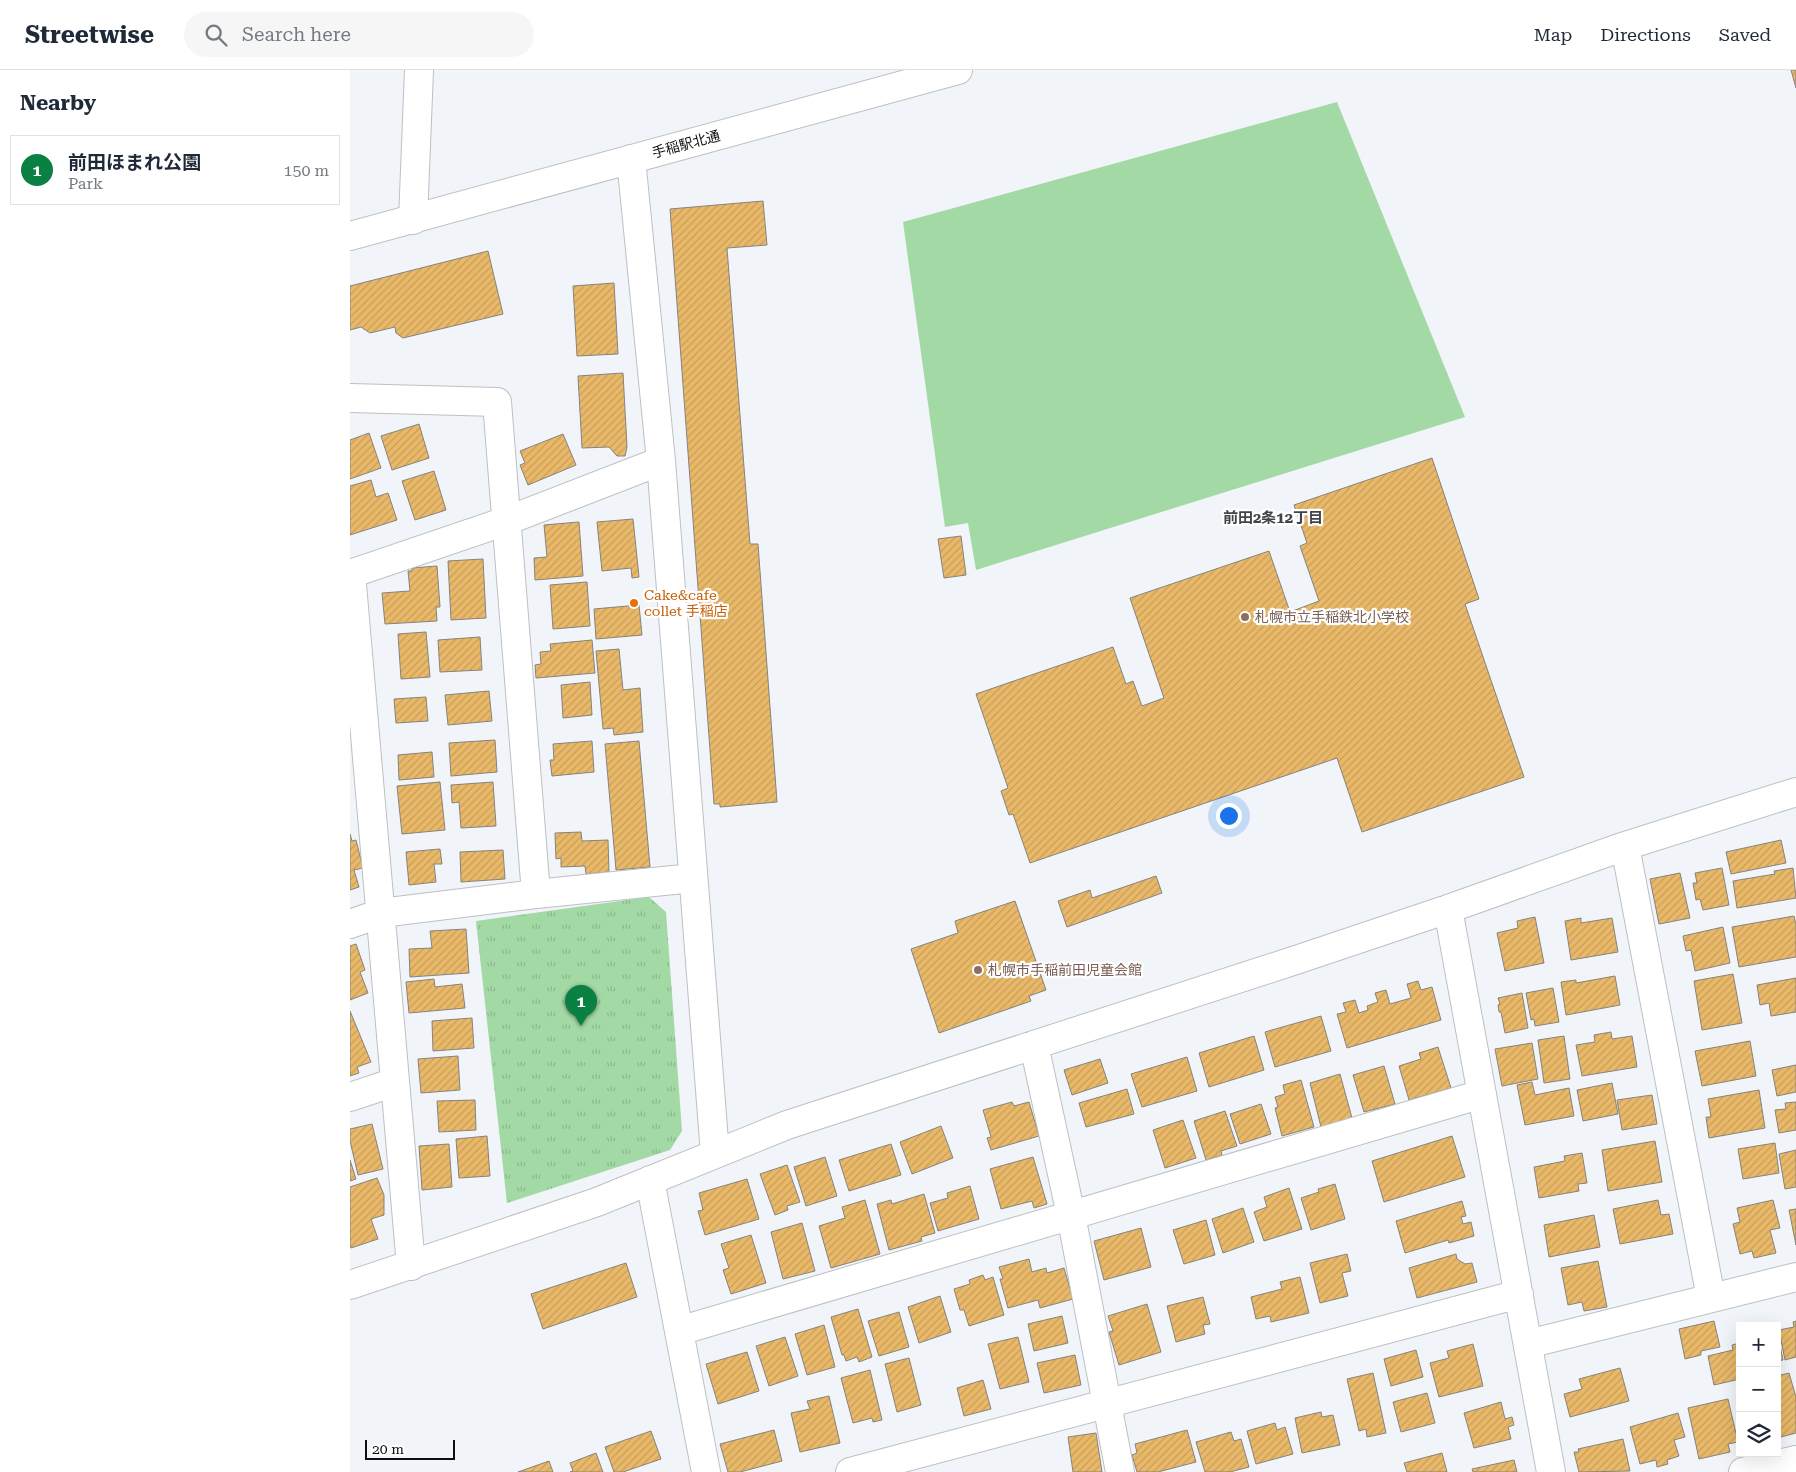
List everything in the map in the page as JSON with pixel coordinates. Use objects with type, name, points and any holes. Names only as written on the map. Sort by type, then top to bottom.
[{"type":"street","points":[[413,220],[419,70]]},
{"type":"street","name":"手稲駅北通","points":[[350,236],[958,70]]},
{"type":"street","points":[[631,160],[661,461],[715,1154]]},
{"type":"street","points":[[350,398],[497,402],[536,894]]},
{"type":"street","points":[[411,1266],[381,913],[358,744],[351,574],[506,521],[661,461]]},
{"type":"street","points":[[350,1285],[597,1202],[787,1125],[1448,909],[1624,846],[1796,795]]},
{"type":"street","points":[[1624,846],[1710,1298]]},
{"type":"street","points":[[350,924],[381,913],[536,894],[693,878]]},
{"type":"street","points":[[1448,909],[1551,1472]]},
{"type":"street","points":[[1034,1045],[1071,1215],[1120,1472]]},
{"type":"street","points":[[350,1097],[395,1082]]},
{"type":"street","points":[[679,1331],[1482,1094]]},
{"type":"street","points":[[650,1180],[706,1472]]},
{"type":"street","points":[[1528,1344],[1796,1276]]},
{"type":"street","points":[[850,1472],[1519,1294]]},
{"type":"street","points":[[1743,1472],[1796,1460]]},
{"type":"green space","points":[[1337,102],[1465,417],[976,570],[968,523],[945,527],[903,222]]},
{"type":"green space","points":[[649,897],[666,912],[682,1131],[670,1150],[507,1203],[476,921]]},
{"type":"building","points":[[1791,70],[1796,70],[1796,88]]},
{"type":"building","points":[[763,201],[767,245],[727,248],[750,544],[758,544],[777,802],[720,807],[720,804],[714,804],[670,209]]},
{"type":"building","points":[[488,251],[503,314],[403,338],[396,333],[395,327],[370,333],[361,327],[350,330],[350,286]]},
{"type":"building","points":[[614,283],[618,354],[577,356],[573,286]]},
{"type":"building","points":[[623,373],[627,447],[625,456],[617,456],[609,447],[582,448],[578,376]]},
{"type":"building","points":[[419,424],[429,458],[392,470],[381,436]]},
{"type":"building","points":[[369,433],[381,468],[350,479],[350,440]]},
{"type":"building","points":[[563,434],[576,465],[528,485],[520,465],[525,463],[520,451]]},
{"type":"building","points":[[1432,458],[1479,599],[1465,604],[1524,777],[1362,832],[1337,758],[1030,863],[1013,814],[1009,815],[1001,791],[1008,788],[976,694],[1113,647],[1126,684],[1133,681],[1142,706],[1164,698],[1130,598],[1269,551],[1290,612],[1319,601],[1300,546],[1307,543],[1294,505]]},
{"type":"building","points":[[434,471],[446,510],[415,520],[402,481]]},
{"type":"building","points":[[371,480],[376,497],[388,493],[397,520],[350,535],[350,486]]},
{"type":"building","points":[[633,519],[639,577],[632,578],[631,568],[602,571],[597,522]]},
{"type":"building","points":[[579,522],[583,576],[535,580],[534,558],[547,557],[544,525]]},
{"type":"building","points":[[961,536],[966,575],[944,578],[938,539]]},
{"type":"building","points":[[483,559],[486,618],[451,620],[448,561]]},
{"type":"building","points":[[437,566],[440,607],[436,607],[437,621],[385,624],[382,593],[410,591],[408,571],[412,571],[412,568]]},
{"type":"building","points":[[587,582],[590,626],[553,629],[550,585]]},
{"type":"building","points":[[639,605],[642,635],[596,639],[594,609]]},
{"type":"building","points":[[426,632],[430,677],[401,679],[398,634]]},
{"type":"building","points":[[480,637],[482,670],[440,672],[438,640]]},
{"type":"building","points":[[592,640],[595,673],[536,678],[535,665],[541,664],[540,652],[551,651],[550,644]]},
{"type":"building","points":[[619,649],[623,690],[640,688],[643,732],[614,735],[613,728],[603,729],[596,651]]},
{"type":"building","points":[[590,682],[592,715],[563,718],[561,685]]},
{"type":"building","points":[[489,691],[492,721],[448,725],[445,695]]},
{"type":"building","points":[[426,697],[428,721],[396,723],[394,699]]},
{"type":"building","points":[[495,740],[497,772],[451,776],[449,743]]},
{"type":"building","points":[[592,741],[594,772],[552,776],[550,760],[554,760],[553,744]]},
{"type":"building","points":[[639,741],[650,867],[616,870],[605,744]]},
{"type":"building","points":[[432,752],[434,777],[399,780],[398,755]]},
{"type":"building","points":[[440,782],[445,830],[402,834],[397,786]]},
{"type":"building","points":[[493,782],[496,826],[461,828],[459,802],[452,803],[451,785]]},
{"type":"building","points":[[581,832],[582,841],[608,840],[609,872],[586,874],[585,866],[561,867],[561,858],[556,859],[555,833]]},
{"type":"building","points":[[350,834],[352,841],[356,840],[363,868],[354,870],[359,887],[350,890]]},
{"type":"building","points":[[1781,840],[1786,863],[1731,874],[1726,852]]},
{"type":"building","points":[[440,849],[442,864],[434,864],[436,882],[409,885],[406,852]]},
{"type":"building","points":[[503,850],[505,879],[461,882],[460,852]]},
{"type":"building","points":[[1722,868],[1729,905],[1703,910],[1700,899],[1696,900],[1693,883],[1697,883],[1695,873]]},
{"type":"building","points":[[1793,868],[1796,898],[1737,908],[1733,881],[1775,874],[1774,871]]},
{"type":"building","points":[[1680,873],[1690,918],[1659,924],[1650,879]]},
{"type":"building","points":[[1156,876],[1162,893],[1067,927],[1058,901],[1090,890],[1092,898]]},
{"type":"building","name":"札幌市手稲前田児童会館","points":[[1015,901],[1046,990],[1029,996],[1031,1001],[939,1033],[911,949],[958,933],[955,921]]},
{"type":"building","points":[[1794,916],[1796,925],[1796,957],[1739,967],[1732,927]]},
{"type":"building","points":[[1535,917],[1544,963],[1505,971],[1497,933],[1518,928],[1517,921]]},
{"type":"building","points":[[1581,918],[1581,923],[1612,918],[1618,952],[1571,960],[1565,921]]},
{"type":"building","points":[[1723,927],[1730,963],[1695,971],[1691,950],[1686,951],[1683,936]]},
{"type":"building","points":[[466,929],[469,973],[410,977],[409,949],[432,948],[430,931]]},
{"type":"building","points":[[356,944],[365,970],[360,972],[368,993],[350,1000],[350,946]]},
{"type":"building","points":[[1733,974],[1742,1023],[1702,1030],[1694,981]]},
{"type":"building","points":[[1615,976],[1620,1005],[1566,1015],[1561,982],[1576,980],[1576,983]]},
{"type":"building","points":[[1796,978],[1796,1012],[1771,1016],[1769,1003],[1760,1005],[1757,985]]},
{"type":"building","points":[[434,979],[435,987],[462,984],[465,1008],[409,1013],[406,982]]},
{"type":"building","points":[[1418,981],[1421,990],[1432,987],[1441,1020],[1347,1048],[1337,1014],[1346,1012],[1343,1003],[1355,1000],[1359,1013],[1368,1010],[1367,1006],[1378,1002],[1375,993],[1386,990],[1390,1004],[1411,998],[1407,984]]},
{"type":"building","points":[[1553,988],[1559,1022],[1535,1026],[1534,1019],[1531,1020],[1526,993]]},
{"type":"building","points":[[1522,993],[1528,1028],[1505,1033],[1501,1012],[1499,1012],[1498,1005],[1500,1004],[1498,998]]},
{"type":"building","points":[[350,1011],[371,1062],[357,1067],[359,1073],[350,1076]]},
{"type":"building","points":[[1321,1016],[1331,1051],[1275,1067],[1265,1032]]},
{"type":"building","points":[[472,1018],[474,1048],[433,1051],[432,1021]]},
{"type":"building","points":[[1611,1032],[1612,1039],[1632,1036],[1637,1067],[1582,1076],[1576,1045],[1595,1042],[1594,1035]]},
{"type":"building","points":[[1254,1036],[1264,1070],[1209,1087],[1199,1053]]},
{"type":"building","points":[[1564,1036],[1570,1079],[1544,1083],[1538,1040]]},
{"type":"building","points":[[1750,1041],[1756,1076],[1702,1086],[1695,1051]]},
{"type":"building","points":[[1532,1043],[1538,1079],[1502,1086],[1495,1049]]},
{"type":"building","points":[[1438,1047],[1451,1088],[1409,1100],[1399,1066],[1421,1059],[1419,1053]]},
{"type":"building","points":[[458,1056],[460,1090],[421,1093],[418,1059]]},
{"type":"building","points":[[1187,1057],[1197,1091],[1142,1107],[1131,1074]]},
{"type":"building","points":[[1100,1059],[1108,1083],[1072,1095],[1064,1070]]},
{"type":"building","points":[[1796,1065],[1796,1092],[1777,1096],[1772,1070]]},
{"type":"building","points":[[1384,1066],[1395,1104],[1364,1112],[1353,1075]]},
{"type":"building","points":[[1340,1074],[1352,1118],[1321,1127],[1310,1083]]},
{"type":"building","points":[[1301,1080],[1314,1127],[1282,1136],[1275,1108],[1278,1107],[1275,1097],[1285,1094],[1283,1085]]},
{"type":"building","points":[[1532,1082],[1535,1095],[1569,1088],[1574,1116],[1525,1125],[1517,1085]]},
{"type":"building","points":[[1612,1083],[1618,1114],[1583,1121],[1577,1090]]},
{"type":"building","points":[[1127,1089],[1134,1114],[1086,1127],[1079,1103]]},
{"type":"building","points":[[1759,1090],[1765,1128],[1709,1138],[1706,1117],[1711,1117],[1708,1099]]},
{"type":"building","points":[[1652,1095],[1657,1124],[1622,1130],[1617,1100]]},
{"type":"building","points":[[475,1100],[476,1130],[439,1132],[437,1101]]},
{"type":"building","points":[[1012,1102],[1014,1106],[1029,1102],[1039,1136],[991,1150],[987,1138],[991,1137],[983,1110]]},
{"type":"building","points":[[1796,1102],[1796,1130],[1779,1133],[1775,1110],[1786,1109],[1785,1103]]},
{"type":"building","points":[[1261,1104],[1271,1134],[1240,1144],[1230,1114]]},
{"type":"building","points":[[1225,1111],[1237,1146],[1221,1151],[1222,1155],[1206,1160],[1194,1121]]},
{"type":"building","points":[[1183,1120],[1196,1158],[1165,1168],[1153,1130]]},
{"type":"building","points":[[372,1124],[383,1169],[358,1175],[350,1141],[350,1129]]},
{"type":"building","points":[[941,1126],[953,1158],[912,1174],[900,1142]]},
{"type":"building","points":[[487,1136],[490,1176],[459,1178],[456,1139]]},
{"type":"building","points":[[1452,1136],[1465,1177],[1384,1202],[1372,1161]]},
{"type":"building","points":[[1655,1141],[1662,1182],[1608,1191],[1602,1150]]},
{"type":"building","points":[[1775,1143],[1779,1173],[1743,1179],[1738,1149]]},
{"type":"building","points":[[449,1144],[452,1187],[422,1190],[419,1146]]},
{"type":"building","points":[[891,1144],[901,1175],[849,1191],[839,1160]]},
{"type":"building","points":[[1796,1150],[1796,1187],[1785,1189],[1779,1154]]},
{"type":"building","points":[[1582,1153],[1587,1183],[1578,1184],[1579,1191],[1539,1198],[1534,1167],[1565,1161],[1564,1156]]},
{"type":"building","points":[[825,1157],[837,1196],[806,1206],[794,1167]]},
{"type":"building","points":[[1033,1157],[1047,1204],[1034,1208],[1032,1201],[1001,1209],[990,1169]]},
{"type":"building","points":[[350,1160],[356,1179],[350,1181]]},
{"type":"building","points":[[787,1165],[800,1202],[787,1206],[788,1210],[775,1215],[760,1174]]},
{"type":"building","points":[[377,1178],[384,1195],[384,1215],[371,1219],[378,1239],[351,1248],[350,1187]]},
{"type":"building","points":[[747,1179],[759,1219],[705,1235],[698,1211],[703,1210],[699,1193]]},
{"type":"building","points":[[1335,1184],[1345,1219],[1311,1230],[1301,1198],[1319,1192],[1318,1189]]},
{"type":"building","points":[[970,1186],[979,1219],[938,1231],[930,1203],[948,1198],[947,1193]]},
{"type":"building","points":[[1289,1188],[1302,1229],[1264,1241],[1254,1212],[1267,1207],[1264,1197]]},
{"type":"building","points":[[924,1194],[935,1233],[921,1237],[922,1241],[889,1250],[877,1204],[891,1200],[892,1204]]},
{"type":"building","points":[[865,1200],[880,1254],[831,1268],[819,1226],[845,1218],[842,1207]]},
{"type":"building","points":[[1658,1200],[1661,1215],[1669,1214],[1673,1234],[1620,1244],[1613,1209]]},
{"type":"building","points":[[1773,1200],[1780,1228],[1770,1230],[1776,1253],[1754,1258],[1752,1251],[1740,1254],[1733,1224],[1740,1222],[1737,1208]]},
{"type":"building","points":[[1462,1201],[1466,1216],[1461,1217],[1463,1224],[1471,1222],[1474,1236],[1449,1243],[1448,1240],[1405,1253],[1396,1221]]},
{"type":"building","points":[[1243,1208],[1254,1242],[1223,1253],[1212,1219]]},
{"type":"building","points":[[1796,1209],[1796,1245],[1789,1210]]},
{"type":"building","points":[[1594,1215],[1600,1247],[1549,1257],[1544,1225]]},
{"type":"building","points":[[1206,1220],[1215,1255],[1184,1264],[1173,1230]]},
{"type":"building","points":[[802,1223],[815,1271],[783,1279],[771,1232]]},
{"type":"building","points":[[1141,1228],[1151,1267],[1104,1280],[1094,1241]]},
{"type":"building","points":[[751,1235],[766,1283],[731,1294],[723,1270],[729,1268],[721,1244]]},
{"type":"building","points":[[1347,1254],[1351,1271],[1342,1273],[1348,1296],[1320,1303],[1310,1263]]},
{"type":"building","points":[[1456,1254],[1457,1259],[1465,1264],[1472,1263],[1477,1282],[1417,1298],[1409,1268]]},
{"type":"building","points":[[1029,1259],[1032,1272],[1046,1268],[1047,1273],[1064,1268],[1073,1299],[1040,1308],[1038,1300],[1008,1308],[1000,1279],[1003,1279],[999,1267]]},
{"type":"building","points":[[1598,1261],[1607,1307],[1584,1311],[1582,1302],[1568,1305],[1561,1268]]},
{"type":"building","points":[[626,1263],[637,1297],[543,1329],[531,1294]]},
{"type":"building","points":[[983,1275],[985,1280],[993,1277],[1004,1315],[969,1326],[964,1310],[960,1310],[954,1289],[970,1284],[969,1280]]},
{"type":"building","points":[[1300,1277],[1309,1313],[1271,1322],[1270,1316],[1256,1319],[1251,1297],[1282,1289],[1280,1282]]},
{"type":"building","points":[[940,1296],[951,1332],[919,1343],[908,1307]]},
{"type":"building","points":[[1203,1297],[1210,1324],[1203,1325],[1205,1334],[1176,1342],[1167,1306]]},
{"type":"building","points":[[1147,1304],[1161,1352],[1119,1365],[1109,1332],[1113,1331],[1108,1316]]},
{"type":"building","points":[[858,1309],[872,1357],[859,1362],[857,1357],[846,1361],[844,1355],[842,1355],[831,1317]]},
{"type":"building","points":[[899,1312],[909,1347],[879,1356],[868,1321]]},
{"type":"building","points":[[1062,1316],[1068,1343],[1034,1351],[1028,1324]]},
{"type":"building","points":[[1714,1321],[1720,1347],[1701,1351],[1701,1355],[1685,1359],[1679,1329]]},
{"type":"building","points":[[1796,1321],[1796,1357],[1785,1360],[1781,1330],[1794,1327],[1793,1322]]},
{"type":"building","points":[[824,1325],[835,1367],[807,1375],[795,1334]]},
{"type":"building","points":[[785,1337],[798,1376],[769,1386],[756,1346]]},
{"type":"building","points":[[1018,1337],[1029,1382],[1000,1389],[988,1344]]},
{"type":"building","points":[[1473,1344],[1483,1386],[1439,1397],[1430,1363],[1449,1358],[1447,1351]]},
{"type":"building","points":[[1736,1344],[1736,1380],[1714,1385],[1708,1356],[1733,1350],[1732,1345]]},
{"type":"building","points":[[1416,1350],[1423,1377],[1391,1386],[1384,1359]]},
{"type":"building","points":[[747,1352],[759,1391],[718,1404],[706,1364]]},
{"type":"building","points":[[1075,1355],[1081,1385],[1044,1393],[1037,1363]]},
{"type":"building","points":[[909,1358],[921,1405],[897,1412],[885,1364]]},
{"type":"building","points":[[1620,1368],[1629,1401],[1570,1417],[1564,1394],[1582,1389],[1579,1379]]},
{"type":"building","points":[[870,1370],[882,1420],[873,1422],[872,1418],[853,1423],[841,1378]]},
{"type":"building","points":[[1373,1373],[1386,1433],[1367,1437],[1366,1429],[1359,1431],[1347,1379]]},
{"type":"building","points":[[1789,1373],[1796,1397],[1796,1433],[1781,1437],[1781,1412],[1781,1375]]},
{"type":"building","points":[[983,1380],[991,1409],[964,1416],[957,1388]]},
{"type":"building","points":[[1427,1393],[1435,1423],[1401,1432],[1393,1402]]},
{"type":"building","points":[[829,1396],[840,1443],[800,1452],[791,1413],[810,1409],[807,1401]]},
{"type":"building","points":[[1728,1399],[1736,1433],[1736,1442],[1728,1444],[1730,1452],[1699,1459],[1688,1408]]},
{"type":"building","points":[[1501,1402],[1505,1419],[1512,1417],[1514,1425],[1508,1427],[1511,1439],[1474,1448],[1464,1413]]},
{"type":"building","points":[[1321,1412],[1322,1417],[1333,1415],[1340,1445],[1302,1453],[1295,1418]]},
{"type":"building","points":[[1678,1413],[1685,1437],[1674,1440],[1679,1456],[1667,1460],[1668,1464],[1657,1467],[1656,1460],[1640,1464],[1630,1427]]},
{"type":"building","points":[[1275,1423],[1277,1430],[1285,1427],[1293,1454],[1256,1464],[1247,1431]]},
{"type":"building","points":[[774,1430],[782,1461],[740,1472],[728,1472],[720,1444]]},
{"type":"building","points":[[1187,1430],[1196,1462],[1158,1472],[1137,1472],[1132,1455],[1137,1453],[1135,1444]]},
{"type":"building","points":[[651,1431],[661,1459],[623,1472],[614,1472],[605,1447]]},
{"type":"building","points":[[1231,1432],[1234,1441],[1241,1439],[1249,1467],[1230,1472],[1205,1472],[1196,1442]]},
{"type":"building","points":[[1096,1433],[1102,1472],[1073,1472],[1068,1437]]},
{"type":"building","points":[[1623,1439],[1630,1471],[1579,1472],[1574,1452],[1579,1452],[1578,1449]]},
{"type":"building","points":[[596,1453],[603,1472],[570,1472],[573,1471],[570,1463]]},
{"type":"building","points":[[1442,1453],[1447,1472],[1407,1472],[1404,1463]]},
{"type":"building","points":[[1514,1460],[1517,1472],[1473,1472],[1472,1469]]},
{"type":"building","points":[[549,1461],[553,1472],[518,1472]]},
{"type":"place","name":"Cake&cafe collet 手稲店","points":[[634,603]]},
{"type":"place","name":"札幌市立手稲鉄北小学校","points":[[1245,617]]},
{"type":"place","name":"札幌市手稲前田児童会館","points":[[978,970]]},
{"type":"place","name":"前田ほまれ公園","points":[[581,1026]]},
{"type":"district","name":"前田2条12丁目","points":[[1273,518]]}]
